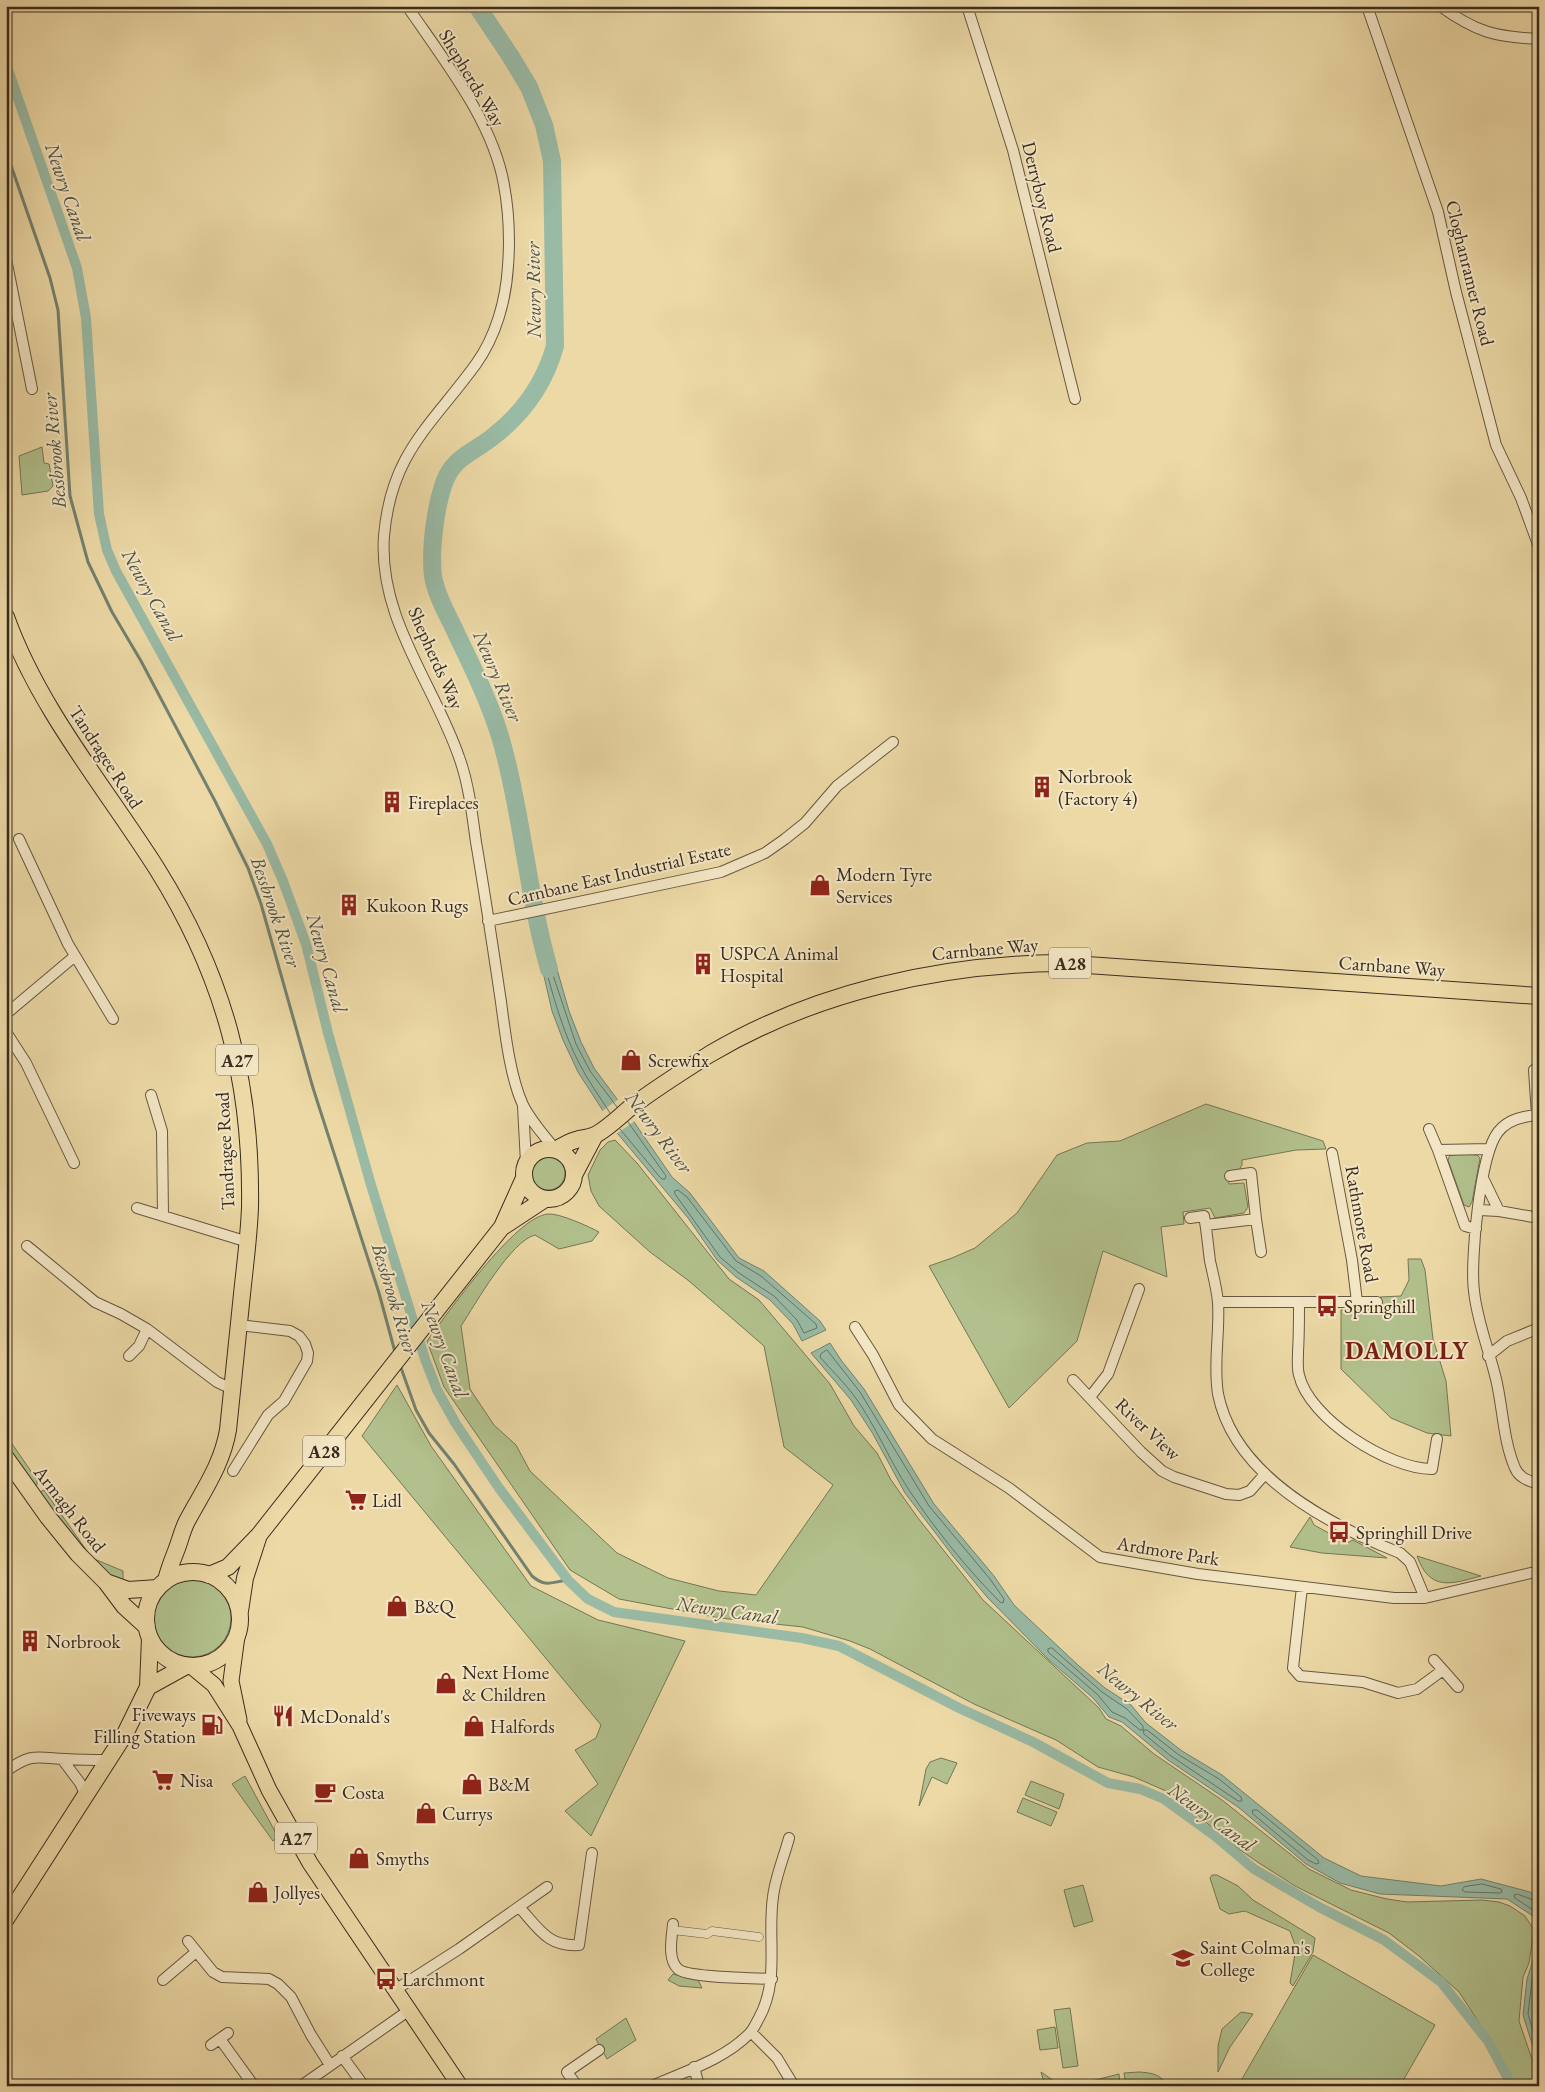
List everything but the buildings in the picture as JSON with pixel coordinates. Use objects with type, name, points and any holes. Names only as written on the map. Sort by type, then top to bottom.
[{"type":"highway","name":"Tandragee Road","points":[[6,617],[21,655],[36,684],[176,902],[200,947],[215,983],[236,1054],[247,1124],[250,1200],[248,1242],[228,1430],[222,1457],[202,1497],[186,1522],[177,1550],[170,1562],[162,1584]]},
{"type":"highway","name":"Carnbane Way","points":[[599,1132],[633,1106],[709,1055],[747,1034],[840,996],[903,979],[938,972],[988,966],[1058,963],[1539,996]]},
{"type":"highway","points":[[502,1227],[530,1158],[542,1150],[556,1150],[576,1140],[599,1132]]},
{"type":"highway","points":[[525,1171],[531,1192],[544,1199],[552,1199],[566,1193],[574,1180],[575,1173],[599,1132]]},
{"type":"highway","points":[[556,1150],[568,1158],[575,1173]]},
{"type":"highway","points":[[502,1227],[544,1199]]},
{"type":"highway","name":"A28","points":[[259,1535],[502,1227]]},
{"type":"highway","name":"Armagh Road","points":[[6,1458],[48,1517],[148,1633]]},
{"type":"highway","points":[[14,1907],[126,1734],[148,1687],[148,1606],[162,1584],[177,1575],[189,1572],[209,1574],[228,1567],[259,1535]]},
{"type":"highway","points":[[148,1687],[188,1666],[211,1663],[231,1647],[237,1636],[240,1624],[245,1578],[259,1535]]},
{"type":"highway","points":[[177,1550],[179,1560],[189,1572]]},
{"type":"highway","points":[[209,1574],[226,1585],[232,1592],[240,1611]]},
{"type":"highway","name":"Armagh Road","points":[[106,1582],[128,1590],[162,1584]]},
{"type":"highway","points":[[148,1633],[162,1655],[174,1662],[188,1666]]},
{"type":"main road","name":"A27","points":[[237,1636],[231,1681],[240,1726]]},
{"type":"main road","name":"A27","points":[[188,1666],[214,1685],[240,1726],[270,1790],[310,1864],[460,2086]]},
{"type":"street","name":"Shepherds Way","points":[[407,6],[476,111],[488,138],[504,184],[509,230],[507,284],[501,312],[491,338],[478,361],[418,436],[403,462],[393,487],[384,539],[389,591],[397,620],[408,648],[445,720],[461,762],[471,812],[508,1047],[523,1106],[525,1171]]},
{"type":"street","name":"Derryboy Road","points":[[967,6],[1013,150],[1075,400]]},
{"type":"street","name":"Cloghanramer Road","points":[[1367,6],[1438,212],[1456,292],[1496,445],[1521,498],[1539,547]]},
{"type":"street","points":[[1440,6],[1477,29],[1490,34],[1539,39]]},
{"type":"street","points":[[6,258],[32,389]]},
{"type":"street","name":"Carnbane East Industrial Estate","points":[[488,921],[721,872],[745,863],[765,853],[805,823],[837,786],[892,742]]},
{"type":"street","points":[[20,838],[74,956],[113,1019]]},
{"type":"street","points":[[6,1014],[74,956]]},
{"type":"street","points":[[6,1032],[26,1063],[74,1163]]},
{"type":"street","points":[[1534,1070],[1538,1115],[1524,1116],[1511,1121],[1498,1131],[1489,1149],[1483,1178],[1472,1270],[1474,1292],[1488,1356],[1496,1379],[1505,1433],[1515,1469],[1525,1479],[1539,1484]]},
{"type":"street","points":[[151,1095],[162,1132],[163,1216]]},
{"type":"street","name":"Shepherds Way","points":[[523,1106],[556,1150]]},
{"type":"street","points":[[1428,1129],[1438,1150],[1465,1226],[1476,1229]]},
{"type":"street","points":[[1438,1150],[1489,1149]]},
{"type":"street","name":"Rathmore Road","points":[[1332,1153],[1352,1260],[1357,1302]]},
{"type":"street","points":[[1230,1176],[1251,1173],[1261,1252]]},
{"type":"street","points":[[1483,1178],[1499,1211]]},
{"type":"street","points":[[138,1208],[248,1242]]},
{"type":"street","points":[[1479,1210],[1499,1211],[1539,1218]]},
{"type":"street","points":[[1190,1218],[1204,1216],[1206,1225],[1218,1302],[1216,1371],[1223,1413],[1240,1445],[1265,1474],[1307,1506],[1345,1528],[1400,1553],[1410,1562],[1425,1598]]},
{"type":"street","points":[[1206,1225],[1256,1220]]},
{"type":"street","points":[[26,1246],[96,1302],[147,1329],[216,1382],[232,1389]]},
{"type":"street","name":"River View","points":[[1090,1397],[1108,1374],[1139,1289]]},
{"type":"street","name":"Rathmore Road","points":[[1218,1302],[1377,1302]]},
{"type":"street","points":[[1299,1303],[1298,1374],[1305,1393],[1319,1410],[1353,1439],[1378,1454],[1402,1464],[1421,1469],[1432,1469],[1436,1439]]},
{"type":"street","points":[[233,1471],[268,1415],[284,1401],[307,1362],[308,1353],[305,1344],[299,1336],[290,1331],[239,1325]]},
{"type":"street","name":"Ardmore Park","points":[[855,1327],[873,1354],[899,1405],[932,1439],[1009,1488],[1100,1557],[1198,1574],[1394,1598],[1425,1598],[1539,1571]]},
{"type":"street","points":[[1488,1356],[1507,1341],[1539,1328]]},
{"type":"street","points":[[128,1356],[139,1346],[147,1329]]},
{"type":"street","name":"River View","points":[[1073,1380],[1141,1452],[1162,1471],[1174,1477],[1226,1494],[1239,1495],[1250,1491],[1265,1474]]},
{"type":"street","points":[[1302,1587],[1293,1668],[1300,1676],[1363,1682],[1398,1693],[1417,1689],[1443,1670]]},
{"type":"street","points":[[1434,1660],[1458,1687]]},
{"type":"street","points":[[6,1771],[31,1757],[46,1756],[62,1759],[110,1760]]},
{"type":"street","points":[[62,1759],[77,1778],[86,1796]]},
{"type":"street","points":[[652,2086],[721,2056],[751,2032],[765,2008],[772,1979],[773,1896],[789,1838]]},
{"type":"street","points":[[520,1908],[547,1938],[558,1944],[580,1945],[592,1852]]},
{"type":"street","points":[[395,1990],[520,1908],[546,1887]]},
{"type":"street","points":[[759,1937],[712,1931],[707,1934],[673,1927],[672,1960],[678,1970],[692,1974],[772,1979]]},
{"type":"street","points":[[188,1941],[213,1972],[222,1977],[269,1979],[278,1984],[291,1997],[310,2035],[330,2064]]},
{"type":"street","points":[[163,1980],[196,1952]]},
{"type":"street","points":[[301,2086],[408,2011]]},
{"type":"street","points":[[751,2032],[777,2058],[794,2086]]},
{"type":"street","points":[[210,2045],[224,2036],[254,2086]]},
{"type":"street","points":[[577,2086],[567,2072],[598,2050]]},
{"type":"street","points":[[342,2056],[364,2086]]},
{"type":"street","points":[[694,2067],[699,2086]]},
{"type":"green space","points":[[42,447],[44,463],[49,464],[53,486],[48,491],[22,495],[19,456]]},
{"type":"green space","points":[[1206,1104],[1323,1141],[1326,1149],[1296,1150],[1242,1160],[1239,1170],[1227,1171],[1229,1184],[1244,1183],[1248,1207],[1244,1213],[1215,1218],[1210,1208],[1183,1212],[1184,1224],[1161,1227],[1167,1277],[1103,1251],[1077,1341],[1009,1408],[929,1266],[975,1248],[1017,1213],[1057,1155],[1087,1143],[1120,1141]]},
{"type":"green space","points":[[615,1140],[637,1163],[729,1279],[759,1300],[830,1384],[854,1426],[877,1453],[891,1480],[918,1518],[983,1600],[1099,1708],[1106,1719],[1121,1726],[1154,1754],[1222,1800],[1309,1869],[1351,1890],[1407,1902],[1482,1900],[1499,1902],[1510,1906],[1525,1916],[1534,1930],[1529,1963],[1523,1977],[1519,2021],[1539,2080],[1539,2086],[1514,2086],[1499,2053],[1459,1992],[1419,1956],[1389,1933],[1295,1886],[1259,1863],[1230,1843],[1173,1794],[1134,1777],[1098,1767],[1056,1740],[974,1704],[870,1649],[850,1641],[803,1627],[720,1618],[619,1599],[570,1570],[444,1387],[427,1341],[466,1289],[501,1248],[518,1231],[534,1219],[548,1214],[581,1223],[599,1232],[592,1241],[559,1249],[535,1235],[526,1240],[505,1260],[461,1326],[470,1389],[494,1425],[516,1445],[530,1471],[617,1553],[668,1578],[719,1591],[756,1595],[833,1485],[784,1447],[764,1346],[689,1281],[650,1252],[599,1206],[591,1191],[588,1175],[600,1150],[608,1142]]},
{"type":"green space","points":[[1450,1155],[1477,1155],[1480,1158],[1472,1202],[1469,1207],[1464,1205],[1448,1160]]},
{"type":"green space","points":[[548,1156],[555,1157],[560,1161],[564,1166],[564,1180],[560,1185],[555,1189],[548,1190],[541,1189],[536,1185],[532,1180],[531,1173],[532,1166],[536,1161],[541,1157]]},
{"type":"green space","points":[[1408,1259],[1421,1259],[1425,1270],[1433,1339],[1446,1381],[1451,1436],[1427,1433],[1391,1418],[1341,1369],[1341,1310],[1378,1309],[1380,1297],[1401,1296],[1409,1280]]},
{"type":"green space","points":[[397,1385],[431,1446],[531,1586],[598,1620],[685,1641],[591,1836],[565,1811],[598,1784],[575,1750],[596,1738],[601,1725],[362,1436]]},
{"type":"green space","points":[[6,1435],[37,1480],[37,1485],[32,1488],[6,1448]]},
{"type":"green space","points":[[44,1490],[92,1558],[123,1571],[123,1582],[101,1572],[42,1497],[40,1492]]},
{"type":"green space","points":[[1310,1517],[1314,1525],[1347,1543],[1353,1540],[1387,1558],[1322,1553],[1290,1547]]},
{"type":"green space","points":[[1417,1556],[1481,1576],[1451,1583],[1435,1580],[1422,1568]]},
{"type":"green space","points":[[184,1579],[200,1579],[214,1585],[225,1596],[231,1610],[231,1626],[225,1640],[214,1651],[200,1657],[184,1657],[170,1651],[159,1640],[153,1626],[153,1610],[159,1596],[170,1585]]},
{"type":"green space","points":[[941,1758],[957,1763],[947,1784],[932,1777],[919,1806],[926,1769],[930,1762]]},
{"type":"green space","points":[[245,1776],[278,1837],[273,1841],[232,1784]]},
{"type":"green space","points":[[1031,1781],[1064,1794],[1059,1809],[1025,1795]]},
{"type":"green space","points":[[1023,1798],[1057,1812],[1051,1826],[1017,1812]]},
{"type":"green space","points":[[1212,1875],[1217,1875],[1238,1886],[1253,1900],[1315,1938],[1313,1952],[1293,1986],[1290,1983],[1296,1948],[1290,1931],[1245,1911],[1229,1914],[1220,1909],[1210,1878]]},
{"type":"green space","points":[[1083,1885],[1093,1921],[1074,1927],[1064,1890]]},
{"type":"green space","points":[[1313,1955],[1435,2025],[1400,2086],[1238,2086]]},
{"type":"green space","points":[[673,1974],[698,1980],[702,1988],[679,1986],[668,1980]]},
{"type":"green space","points":[[1070,2008],[1078,2066],[1063,2068],[1054,2010]]},
{"type":"green space","points":[[1241,2012],[1253,2014],[1230,2047],[1218,2072],[1218,2046],[1222,2029]]},
{"type":"green space","points":[[626,2018],[636,2040],[607,2059],[596,2039]]},
{"type":"green space","points":[[1055,2027],[1058,2048],[1040,2050],[1037,2030]]},
{"type":"green space","points":[[1041,2072],[1057,2083],[1075,2085],[1119,2074],[1120,2086],[1045,2086]]},
{"type":"green space","points":[[1139,2072],[1156,2075],[1168,2086],[1126,2086],[1124,2073]]},
{"type":"water","name":"Newry River","points":[[550,945],[569,1011],[594,1068],[672,1177],[690,1193],[739,1258],[764,1271],[820,1321],[826,1330],[802,1341],[793,1324],[770,1300],[736,1277],[717,1260],[688,1218],[618,1134],[578,1072],[552,1011],[538,950]]},
{"type":"water","points":[[830,1343],[864,1389],[934,1504],[994,1576],[1014,1605],[1079,1666],[1105,1688],[1131,1705],[1146,1723],[1182,1751],[1222,1775],[1324,1858],[1361,1876],[1441,1886],[1481,1879],[1530,1892],[1539,1899],[1539,2066],[1523,2015],[1527,1979],[1534,1957],[1537,1931],[1536,1918],[1507,1899],[1380,1894],[1340,1883],[1306,1864],[1238,1807],[1168,1760],[1122,1722],[1109,1717],[1093,1698],[1048,1659],[987,1597],[905,1493],[873,1434],[851,1400],[811,1353]]},
{"type":"pier","points":[[620,1098],[636,1120],[615,1135],[601,1112]]},
{"type":"waterway","name":"Newry River","points":[[477,6],[529,87],[544,125],[552,161],[555,346],[539,384],[524,406],[495,435],[458,461],[447,476],[440,496],[436,518],[432,566],[440,599],[491,710],[500,736],[508,765],[535,911],[549,969]]},
{"type":"waterway","name":"Newry Canal","points":[[6,64],[77,268],[86,318],[99,514],[107,550],[116,571],[267,844],[283,881],[306,944],[328,1033],[371,1185],[425,1359],[437,1390],[456,1424],[499,1488],[568,1580],[588,1599],[614,1612],[802,1638],[839,1646],[959,1708],[1033,1742],[1108,1783],[1140,1789],[1164,1799],[1215,1836],[1254,1869],[1319,1907],[1384,1940],[1441,1982],[1488,2041],[1512,2086]]},
{"type":"waterway","name":"Bessbrook River","points":[[6,151],[50,278],[58,310],[70,496],[88,562],[112,612],[141,661],[248,868],[261,904],[313,1088],[379,1293],[395,1352]]},
{"type":"waterway","name":"Bessbrook River","points":[[400,1365],[416,1410],[429,1433],[454,1464],[532,1576],[545,1583],[568,1580]]},
{"type":"waterway","points":[[1534,1895],[1539,1888]]},
{"type":"place","name":"Norbrook (Factory 4)","points":[[1042,787]]},
{"type":"place","name":"Fireplaces","points":[[392,802]]},
{"type":"place","name":"Modern Tyre Services","points":[[820,885]]},
{"type":"place","name":"Kukoon Rugs","points":[[349,905]]},
{"type":"place","name":"USPCA Animal Hospital","points":[[703,964]]},
{"type":"place","name":"Screwfix","points":[[631,1060]]},
{"type":"place","name":"Springhill","points":[[1327,1306]]},
{"type":"place","name":"Lidl","points":[[356,1500]]},
{"type":"place","name":"Springhill Drive","points":[[1339,1532]]},
{"type":"place","name":"B&Q","points":[[397,1606]]},
{"type":"place","name":"Norbrook","points":[[30,1641]]},
{"type":"place","name":"Next Home & Children","points":[[446,1683]]},
{"type":"place","name":"McDonald's","points":[[283,1716]]},
{"type":"place","name":"Fiveways Filling Station","points":[[212,1725]]},
{"type":"place","name":"Halfords","points":[[474,1726]]},
{"type":"place","name":"Nisa","points":[[163,1780]]},
{"type":"place","name":"B&M","points":[[472,1784]]},
{"type":"place","name":"Costa","points":[[325,1792]]},
{"type":"place","name":"Currys","points":[[426,1813]]},
{"type":"place","name":"Smyths","points":[[359,1858]]},
{"type":"place","name":"Jollyes","points":[[258,1892]]},
{"type":"place","name":"Saint Colman's College","points":[[1183,1958]]},
{"type":"place","name":"Larchmont","points":[[386,1979]]},
{"type":"district","name":"DAMOLLY","points":[[1407,1350]]}]
